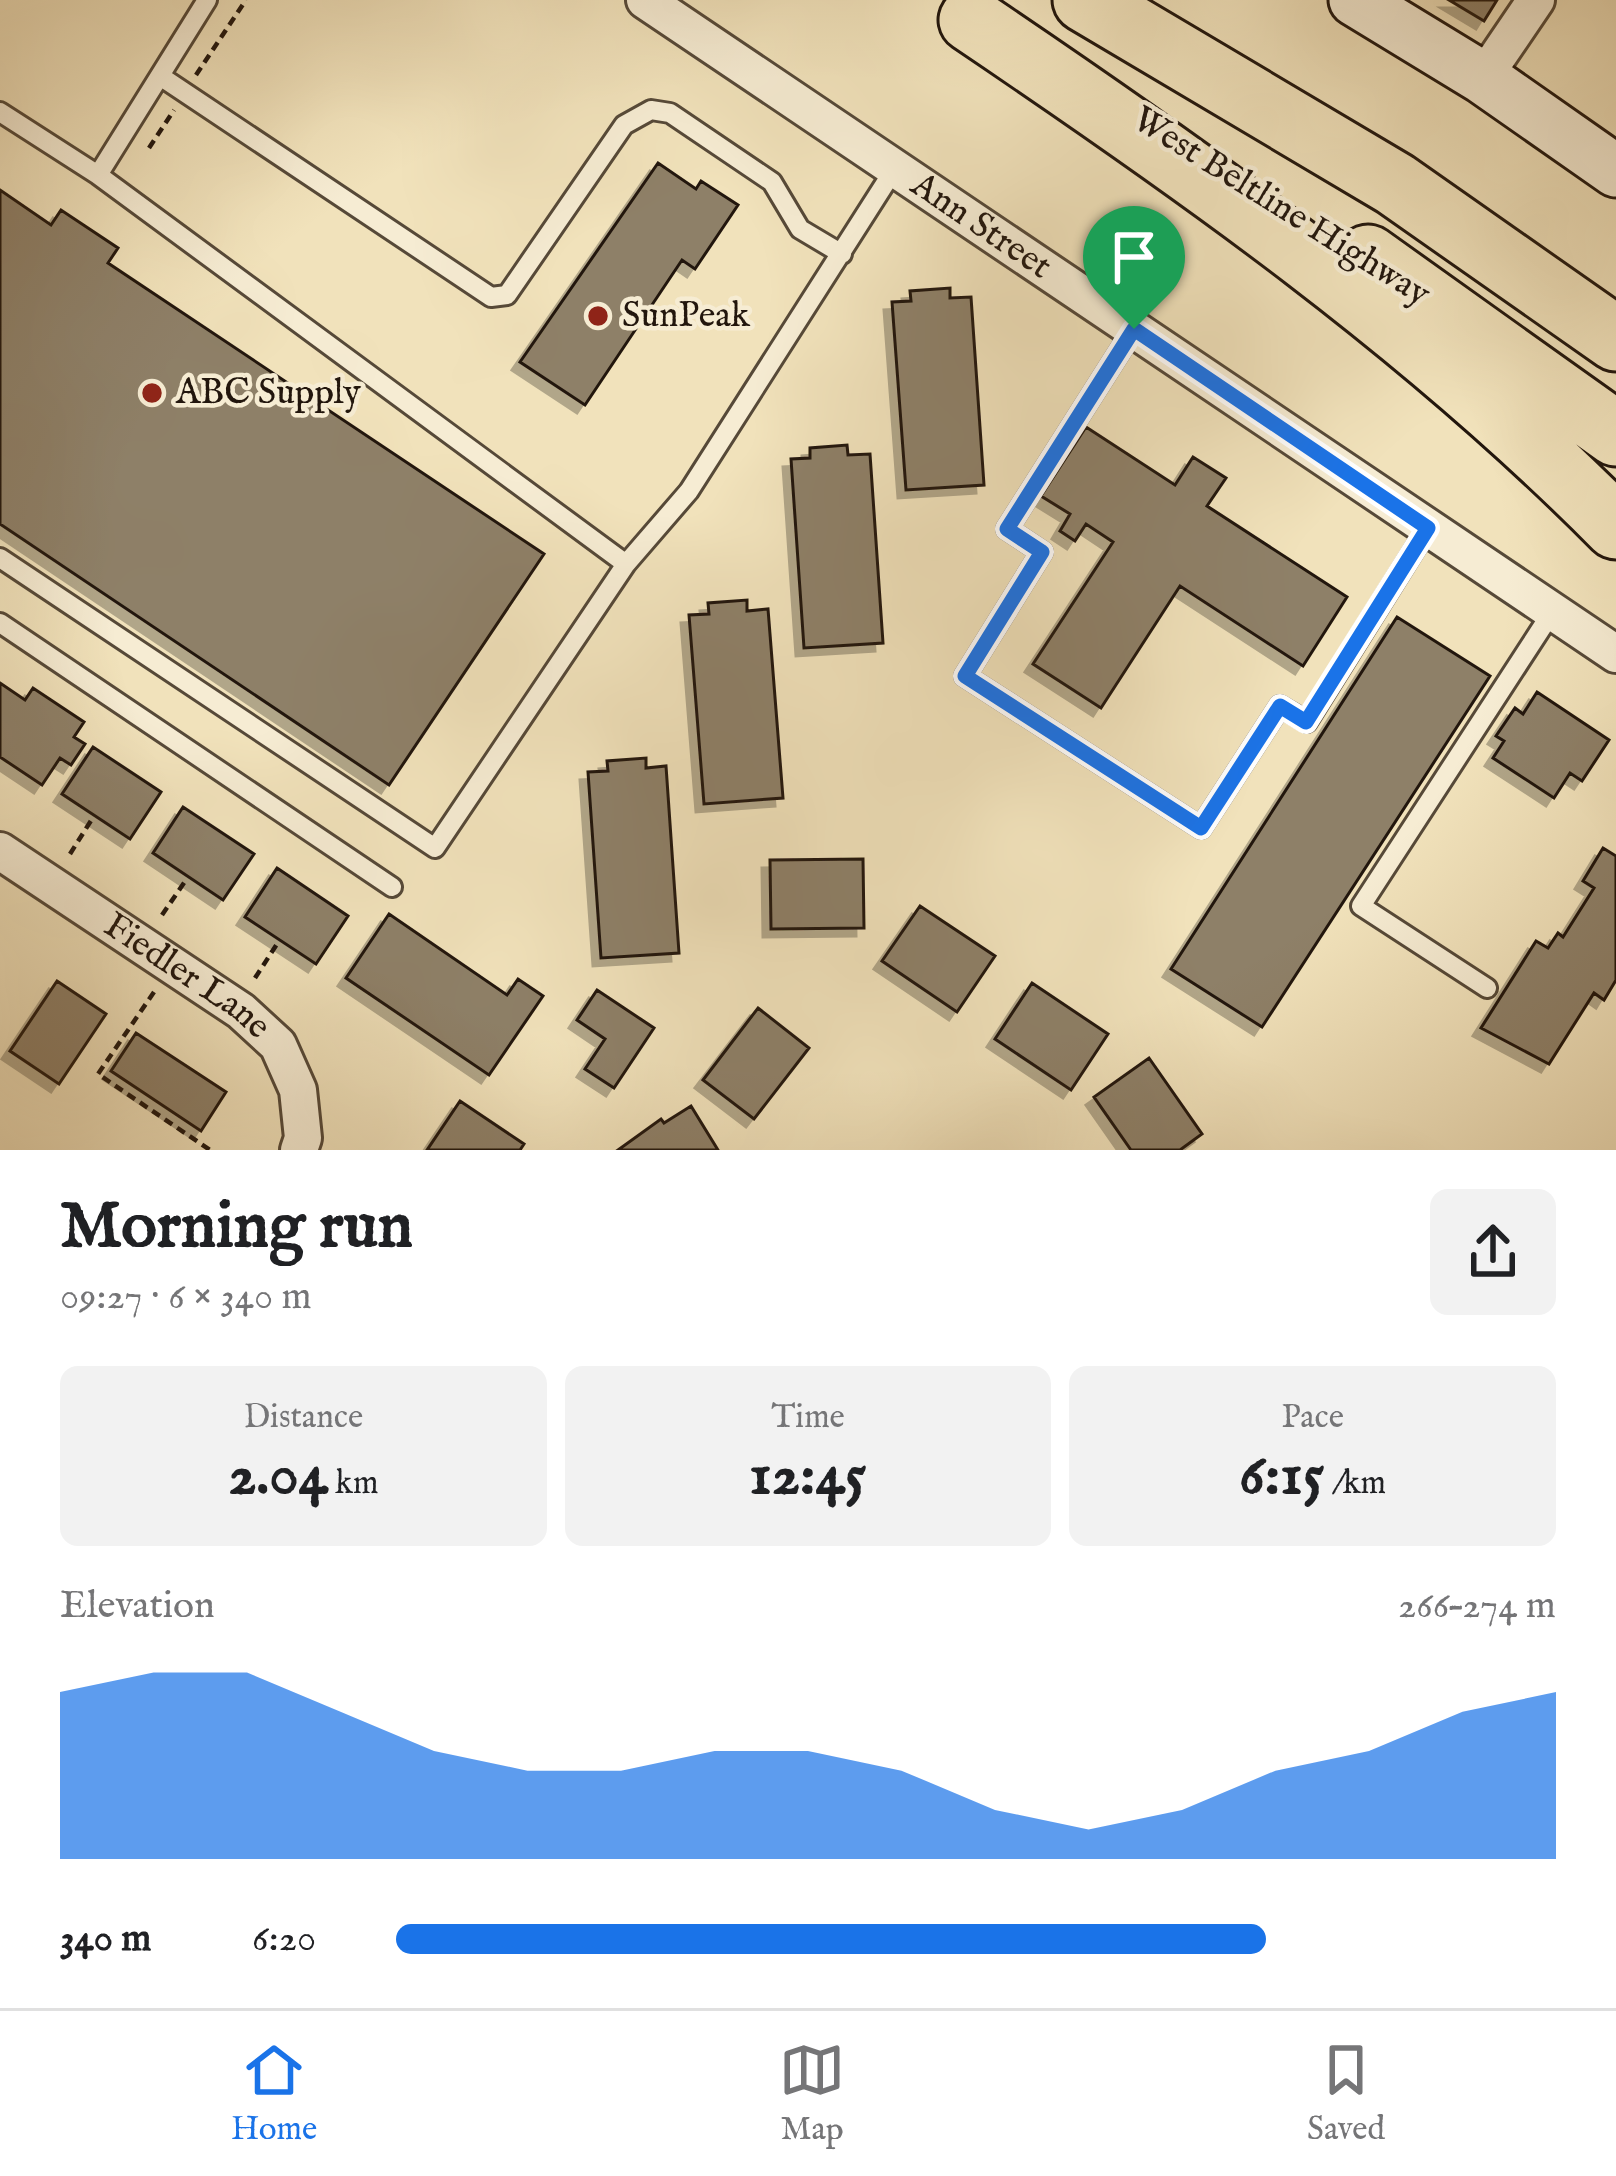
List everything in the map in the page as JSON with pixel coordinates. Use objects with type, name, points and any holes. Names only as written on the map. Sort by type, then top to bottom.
[{"type":"highway","name":"West Beltline Highway","points":[[1085,0],[1394,184],[1616,339]]},
{"type":"highway","points":[[1144,0],[1267,63],[1456,176],[1616,285]]},
{"type":"highway","name":"West Beltline Highway","points":[[952,10],[1091,87],[1342,239],[1616,434]]},
{"type":"highway","points":[[952,10],[1118,119],[1360,299],[1513,427],[1616,527]]},
{"type":"street","name":"Ann Street","points":[[645,0],[1616,654]]},
{"type":"street","points":[[1355,0],[1484,78],[1616,172]]},
{"type":"street","points":[[1484,78],[1536,0]]},
{"type":"street","name":"Fiedler Lane","points":[[0,850],[242,1011],[278,1045],[298,1090],[303,1138],[298,1150]]},
{"type":"lane","points":[[98,175],[207,0]]},
{"type":"lane","points":[[160,76],[491,297],[507,295],[624,125],[651,110],[670,112],[772,182],[800,229],[842,254]]},
{"type":"lane","points":[[0,112],[98,175],[626,565]]},
{"type":"lane","points":[[0,558],[435,848],[626,565],[688,491],[895,168]]},
{"type":"lane","points":[[1134,329],[1007,529],[1042,552],[965,676],[1201,828],[1280,706],[1306,722],[1428,528]]},
{"type":"lane","points":[[1487,988],[1361,906],[1552,612]]},
{"type":"lane","points":[[0,623],[392,887]]},
{"type":"path","points":[[70,854],[92,819]]},
{"type":"path","points":[[162,915],[186,880]]},
{"type":"path","points":[[255,978],[278,944]]},
{"type":"path","points":[[154,992],[98,1074],[210,1150]]},
{"type":"building","points":[[1449,0],[1497,0],[1484,21]]},
{"type":"building","name":"SunPeak","points":[[658,163],[696,189],[701,181],[738,205],[695,269],[682,260],[585,405],[520,362]]},
{"type":"building","name":"ABC Supply","points":[[0,190],[51,225],[61,210],[118,248],[108,263],[544,554],[389,785],[0,524]]},
{"type":"building","points":[[950,288],[950,298],[971,297],[984,485],[906,490],[892,302],[911,301],[910,291]]},
{"type":"building","points":[[1086,427],[1175,485],[1193,457],[1226,478],[1207,506],[1347,597],[1303,666],[1180,586],[1101,708],[1033,664],[1113,542],[1086,524],[1075,541],[1060,531],[1070,514],[1041,496]]},
{"type":"building","points":[[847,445],[848,455],[870,454],[883,643],[804,648],[791,459],[810,458],[810,448]]},
{"type":"building","points":[[747,600],[747,611],[768,609],[783,798],[704,804],[689,615],[709,614],[708,603]]},
{"type":"building","points":[[1397,617],[1490,676],[1262,1027],[1171,969]]},
{"type":"building","points":[[0,683],[25,700],[33,688],[84,722],[74,737],[85,744],[71,765],[60,758],[42,785],[0,757]]},
{"type":"building","points":[[1537,692],[1609,740],[1582,781],[1570,773],[1554,798],[1493,758],[1504,741],[1496,736],[1515,708],[1523,714]]},
{"type":"building","points":[[93,747],[161,792],[130,839],[62,794]]},
{"type":"building","points":[[646,758],[646,768],[666,766],[679,953],[601,958],[588,772],[608,771],[607,761]]},
{"type":"building","points":[[183,807],[254,854],[223,900],[153,853]]},
{"type":"building","points":[[1603,848],[1616,856],[1616,980],[1604,1000],[1594,993],[1549,1064],[1481,1028],[1536,941],[1548,948],[1558,933],[1563,937],[1594,888],[1583,881]]},
{"type":"building","points":[[863,859],[864,928],[771,929],[770,860]]},
{"type":"building","points":[[277,868],[348,916],[316,964],[245,917]]},
{"type":"building","points":[[920,906],[995,956],[957,1012],[882,961]]},
{"type":"building","points":[[389,914],[507,995],[518,979],[543,996],[489,1075],[346,978]]},
{"type":"building","points":[[57,981],[106,1014],[59,1084],[10,1051]]},
{"type":"building","points":[[1032,983],[1108,1034],[1071,1090],[995,1039]]},
{"type":"building","points":[[597,990],[654,1028],[614,1088],[585,1069],[605,1039],[577,1020]]},
{"type":"building","points":[[758,1008],[809,1048],[754,1119],[703,1080]]},
{"type":"building","points":[[136,1033],[226,1092],[201,1131],[111,1071]]},
{"type":"building","points":[[1149,1058],[1202,1134],[1180,1150],[1131,1150],[1094,1097]]},
{"type":"building","points":[[460,1101],[524,1144],[520,1150],[427,1150]]},
{"type":"building","points":[[691,1106],[718,1150],[618,1150],[661,1119],[664,1123]]},
{"type":"place","name":"SunPeak","points":[[598,316]]},
{"type":"place","name":"ABC Supply","points":[[152,393]]},
{"type":"route","points":[[1134,329],[1428,528],[1306,722],[1280,706],[1201,828],[965,676],[1042,552],[1007,529],[1134,329]]}]
